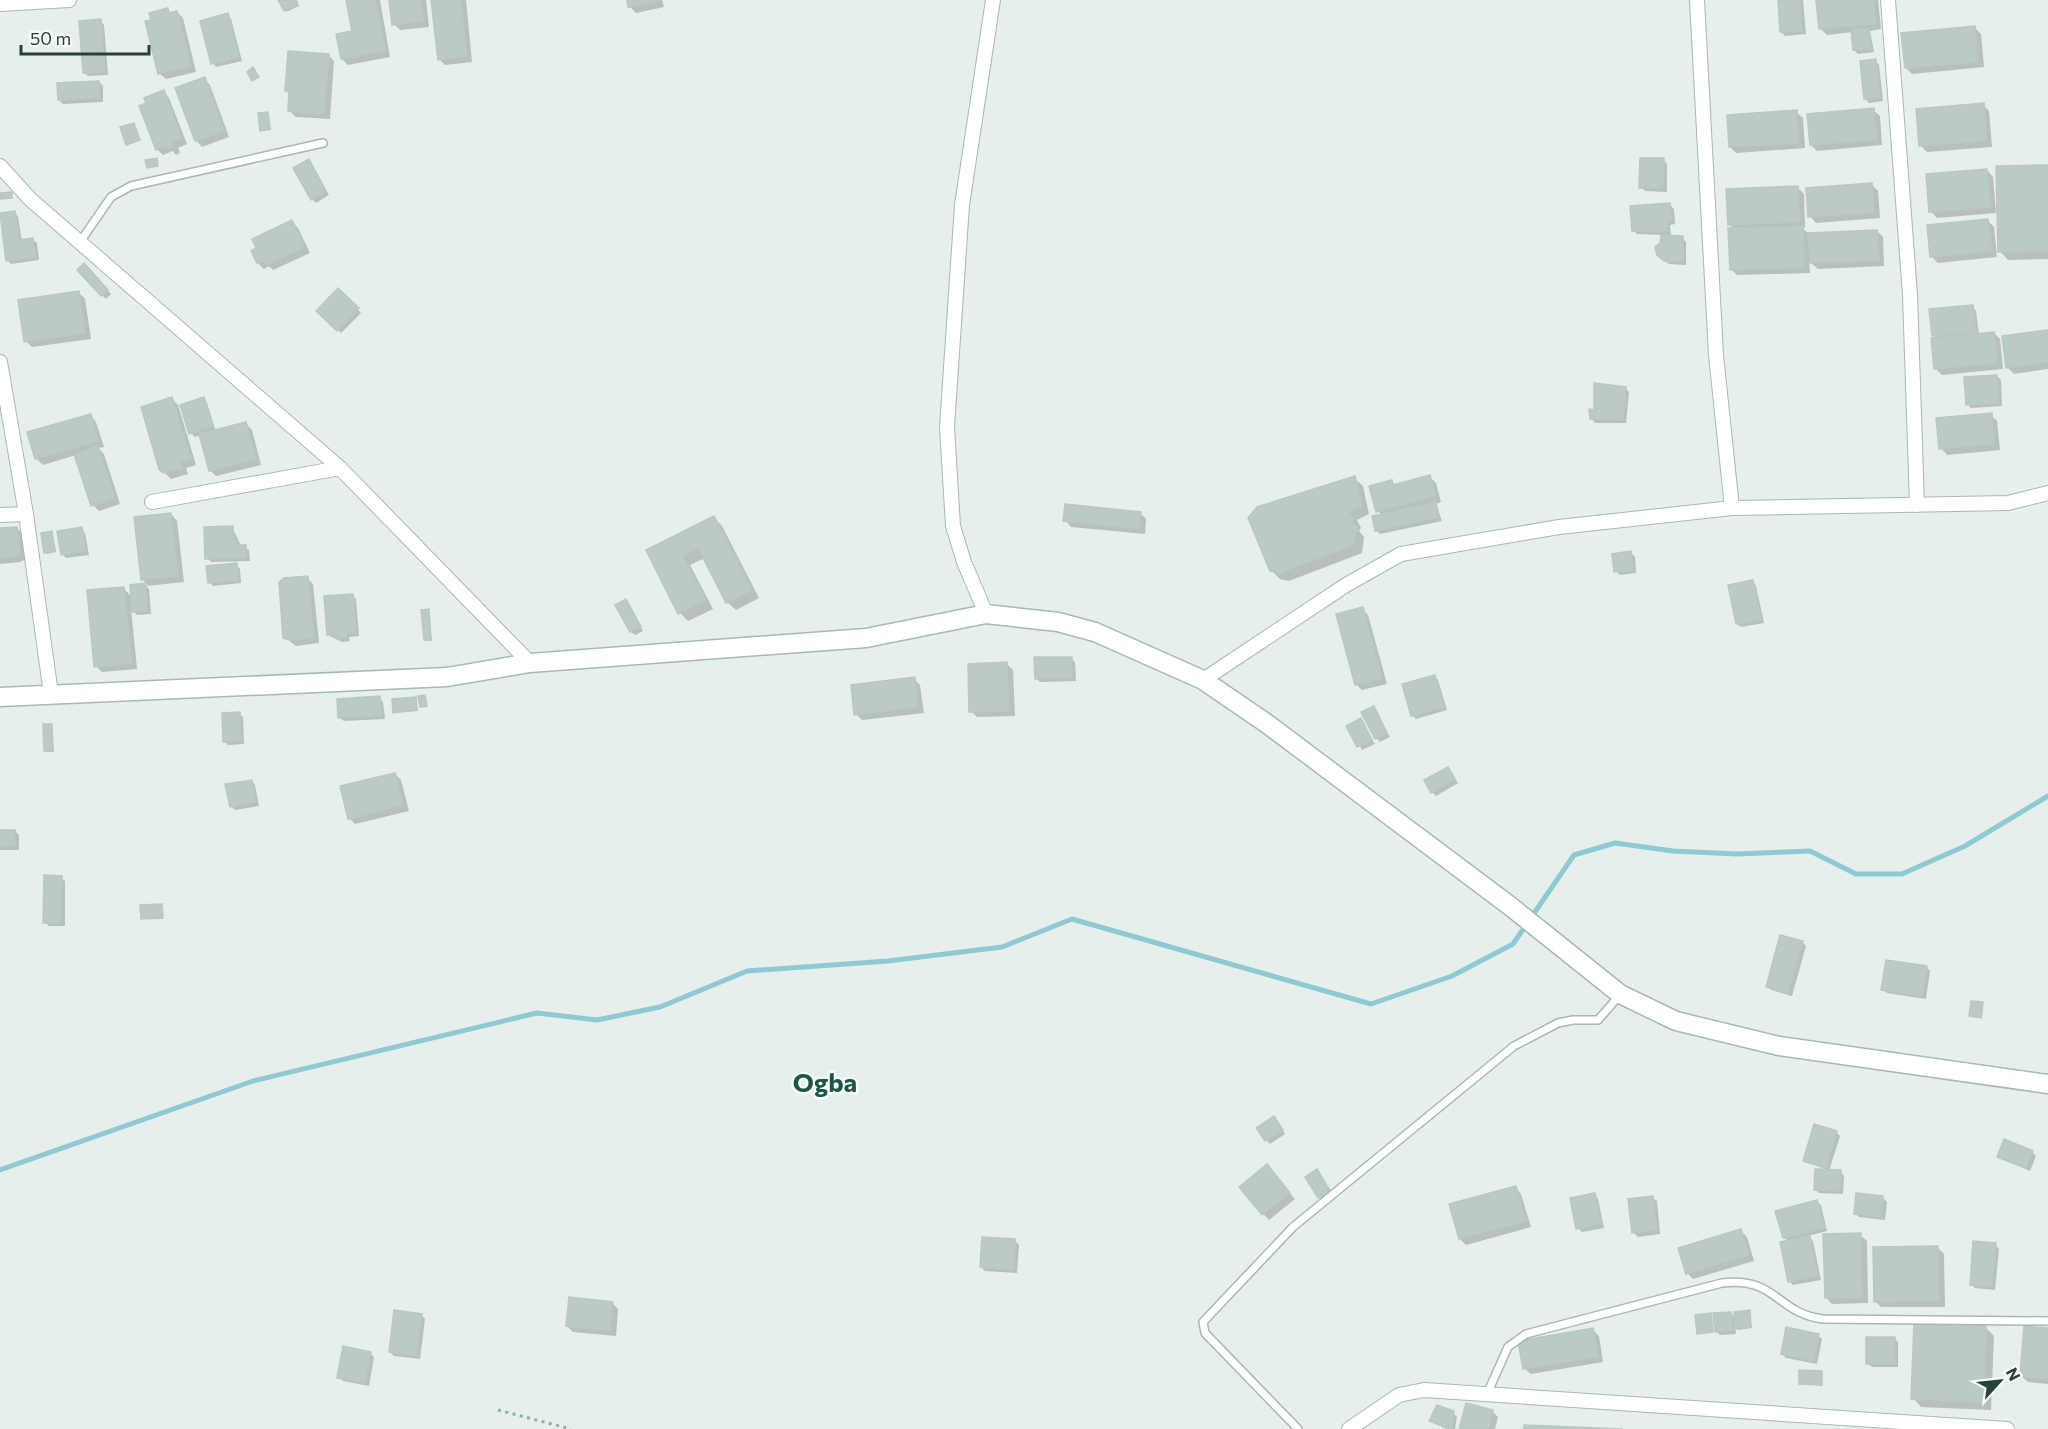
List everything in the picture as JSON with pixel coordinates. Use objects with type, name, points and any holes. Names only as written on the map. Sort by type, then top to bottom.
[{"type":"street","points":[[0,4],[69,0]]},
{"type":"street","points":[[986,614],[964,562],[953,526],[947,427],[962,205],[993,0]]},
{"type":"street","points":[[1697,0],[1716,356],[1732,508]]},
{"type":"street","points":[[1888,0],[1910,295],[1917,505]]},
{"type":"street","points":[[0,166],[30,199],[340,468],[530,663]]},
{"type":"street","points":[[0,362],[27,514],[51,694]]},
{"type":"street","points":[[152,502],[340,468]]},
{"type":"street","points":[[1203,680],[1346,585],[1401,554],[1558,527],[1732,508],[2008,503],[2048,493]]},
{"type":"street","points":[[0,515],[27,514]]},
{"type":"street","points":[[0,697],[447,677],[530,663],[866,638],[986,614],[1058,621],[1095,632],[1203,680],[1266,723],[1510,906],[1620,994],[1676,1021],[1779,1046],[2048,1084]]},
{"type":"street","points":[[1349,1429],[1369,1424],[1399,1395],[1424,1390],[2007,1429]]},
{"type":"lane","points":[[80,242],[111,197],[131,186],[323,143]]},
{"type":"lane","points":[[1298,1429],[1205,1333],[1203,1322],[1293,1227],[1514,1046],[1558,1023],[1573,1020],[1598,1020],[1605,1015],[1620,994]]},
{"type":"lane","points":[[1487,1394],[1508,1347],[1526,1334],[1722,1283],[1750,1282],[1762,1286],[1786,1306],[1801,1314],[1823,1319],[2048,1321]]},
{"type":"path","points":[[498,1410],[571,1429]]},
{"type":"building","points":[[278,0],[296,0],[298,4],[284,11]]},
{"type":"building","points":[[346,0],[375,0],[385,51],[341,59],[336,34],[352,31]]},
{"type":"building","points":[[389,0],[421,0],[424,21],[392,25]]},
{"type":"building","points":[[431,0],[461,0],[467,56],[438,60]]},
{"type":"building","points":[[627,0],[658,0],[659,1],[628,7]]},
{"type":"building","points":[[1778,0],[1800,0],[1802,31],[1780,32]]},
{"type":"building","points":[[1816,0],[1874,0],[1876,24],[1819,29]]},
{"type":"building","points":[[168,8],[169,13],[177,11],[191,66],[158,74],[145,21],[151,20],[149,13]]},
{"type":"building","points":[[228,13],[239,57],[211,64],[200,21]]},
{"type":"building","points":[[101,19],[105,72],[83,73],[79,21]]},
{"type":"building","points":[[1975,26],[1978,62],[1905,68],[1901,33]]},
{"type":"building","points":[[1869,28],[1871,49],[1853,50],[1851,30]]},
{"type":"building","points":[[288,51],[329,54],[324,114],[288,111],[289,92],[285,91]]},
{"type":"building","points":[[1876,59],[1880,98],[1864,99],[1860,61]]},
{"type":"building","points":[[253,67],[259,77],[252,81],[247,72]]},
{"type":"building","points":[[205,77],[224,131],[195,141],[175,88]]},
{"type":"building","points":[[99,81],[100,98],[58,100],[57,83]]},
{"type":"building","points":[[164,90],[182,138],[173,142],[174,147],[169,149],[167,145],[156,150],[139,106],[146,103],[144,98]]},
{"type":"building","points":[[1984,103],[1987,141],[1919,146],[1916,109]]},
{"type":"building","points":[[1874,108],[1877,140],[1810,145],[1807,114]]},
{"type":"building","points":[[1797,110],[1799,143],[1729,147],[1727,115]]},
{"type":"building","points":[[268,112],[270,129],[260,131],[258,113]]},
{"type":"building","points":[[134,123],[140,140],[126,145],[120,127]]},
{"type":"building","points":[[157,158],[158,166],[147,168],[145,160]]},
{"type":"building","points":[[1640,158],[1664,158],[1663,188],[1639,188]]},
{"type":"building","points":[[309,159],[326,191],[311,200],[293,168]]},
{"type":"building","points":[[2048,165],[2048,251],[1998,252],[1996,166]]},
{"type":"building","points":[[1987,169],[1991,207],[1929,212],[1926,174]]},
{"type":"building","points":[[1872,183],[1874,213],[1808,217],[1806,188]]},
{"type":"building","points":[[1798,186],[1800,222],[1728,225],[1726,189]]},
{"type":"building","points":[[12,192],[12,198],[0,199],[0,193]]},
{"type":"building","points":[[1670,203],[1672,221],[1667,222],[1668,232],[1632,231],[1630,206]]},
{"type":"building","points":[[15,211],[19,240],[33,238],[36,257],[6,261],[0,213]]},
{"type":"building","points":[[1988,219],[1992,251],[1930,257],[1927,225]]},
{"type":"building","points":[[292,220],[305,247],[266,265],[263,260],[257,263],[251,251],[256,248],[252,239]]},
{"type":"building","points":[[1803,226],[1804,268],[1730,270],[1728,228]]},
{"type":"building","points":[[1877,230],[1879,261],[1810,263],[1808,233]]},
{"type":"building","points":[[1661,235],[1683,236],[1683,262],[1664,261],[1657,255],[1655,247],[1660,243]]},
{"type":"building","points":[[84,263],[108,290],[101,296],[77,270]]},
{"type":"building","points":[[338,288],[359,308],[337,331],[316,311]]},
{"type":"building","points":[[79,291],[85,333],[24,342],[18,300]]},
{"type":"building","points":[[1973,305],[1976,332],[1932,336],[1929,309]]},
{"type":"building","points":[[2048,330],[2048,362],[2006,368],[2002,336]]},
{"type":"building","points":[[1994,332],[1997,363],[1934,369],[1931,338]]},
{"type":"building","points":[[1997,375],[1999,403],[1966,405],[1964,377]]},
{"type":"building","points":[[1594,383],[1626,387],[1623,420],[1590,419],[1589,409],[1594,410]]},
{"type":"building","points":[[172,397],[191,459],[181,462],[182,468],[163,473],[159,469],[141,407]]},
{"type":"building","points":[[204,397],[213,426],[189,434],[180,405]]},
{"type":"building","points":[[1992,413],[1994,444],[1939,449],[1936,418]]},
{"type":"building","points":[[91,414],[99,441],[35,459],[27,432]]},
{"type":"building","points":[[246,422],[256,459],[209,471],[199,434]]},
{"type":"building","points":[[98,446],[115,498],[91,506],[74,454]]},
{"type":"building","points":[[1430,475],[1436,496],[1376,512],[1369,486],[1392,480],[1393,485]]},
{"type":"building","points":[[1355,476],[1362,506],[1349,512],[1353,518],[1352,522],[1357,527],[1354,545],[1280,573],[1270,571],[1248,518],[1257,507]]},
{"type":"building","points":[[1436,502],[1439,517],[1375,531],[1372,516]]},
{"type":"building","points":[[1065,504],[1141,512],[1139,529],[1063,521]]},
{"type":"building","points":[[171,513],[178,576],[141,580],[134,517]]},
{"type":"building","points":[[714,516],[752,590],[726,603],[698,548],[683,556],[706,600],[678,614],[646,550]]},
{"type":"building","points":[[233,526],[233,539],[237,538],[237,545],[246,545],[247,558],[205,559],[204,527]]},
{"type":"building","points":[[17,527],[20,552],[14,557],[0,558],[0,528]]},
{"type":"building","points":[[82,527],[86,551],[61,555],[57,531]]},
{"type":"building","points":[[52,531],[55,551],[44,553],[41,533]]},
{"type":"building","points":[[1631,551],[1633,570],[1614,572],[1612,554]]},
{"type":"building","points":[[237,563],[238,580],[208,583],[206,566]]},
{"type":"building","points":[[308,576],[314,638],[289,640],[283,638],[279,582],[284,578]]},
{"type":"building","points":[[1753,580],[1761,620],[1736,624],[1728,585]]},
{"type":"building","points":[[145,583],[148,611],[132,612],[130,585]]},
{"type":"building","points":[[124,587],[132,663],[94,667],[87,590]]},
{"type":"building","points":[[353,594],[356,633],[346,633],[347,638],[337,639],[336,635],[327,635],[324,596]]},
{"type":"building","points":[[626,599],[641,627],[630,632],[615,605]]},
{"type":"building","points":[[1363,607],[1382,678],[1355,685],[1336,614]]},
{"type":"building","points":[[429,609],[431,640],[424,640],[421,610]]},
{"type":"building","points":[[1034,657],[1072,657],[1072,678],[1035,679]]},
{"type":"building","points":[[1007,662],[1009,711],[969,712],[968,664]]},
{"type":"building","points":[[1435,675],[1444,707],[1411,716],[1402,684]]},
{"type":"building","points":[[915,677],[918,707],[854,715],[851,685]]},
{"type":"building","points":[[425,695],[427,706],[420,707],[418,696]]},
{"type":"building","points":[[380,696],[382,716],[338,718],[337,699]]},
{"type":"building","points":[[416,697],[417,710],[393,713],[392,699]]},
{"type":"building","points":[[1374,706],[1387,733],[1375,739],[1361,712]]},
{"type":"building","points":[[240,712],[241,741],[223,742],[222,713]]},
{"type":"building","points":[[1361,718],[1372,740],[1357,747],[1346,726]]},
{"type":"building","points":[[43,724],[52,724],[53,751],[44,751]]},
{"type":"building","points":[[1448,767],[1455,779],[1431,793],[1424,780]]},
{"type":"building","points":[[395,773],[403,805],[348,819],[340,786]]},
{"type":"building","points":[[252,780],[256,802],[230,807],[225,784]]},
{"type":"building","points":[[0,830],[15,830],[15,846],[0,846]]},
{"type":"building","points":[[44,875],[62,876],[61,923],[43,923]]},
{"type":"building","points":[[162,904],[163,918],[141,919],[140,905]]},
{"type":"building","points":[[1780,935],[1803,941],[1788,993],[1766,987]]},
{"type":"building","points":[[1886,960],[1927,966],[1922,996],[1881,990]]},
{"type":"building","points":[[1971,1001],[1983,1002],[1981,1018],[1969,1016]]},
{"type":"building","points":[[1274,1116],[1283,1130],[1265,1141],[1256,1128]]},
{"type":"building","points":[[1814,1124],[1837,1131],[1826,1168],[1803,1161]]},
{"type":"building","points":[[2004,1139],[2033,1151],[2026,1168],[1997,1157]]},
{"type":"building","points":[[1267,1164],[1290,1193],[1262,1215],[1239,1187]]},
{"type":"building","points":[[1317,1169],[1330,1191],[1318,1198],[1305,1177]]},
{"type":"building","points":[[1815,1169],[1841,1170],[1840,1191],[1814,1190]]},
{"type":"building","points":[[1516,1186],[1526,1221],[1459,1239],[1449,1204]]},
{"type":"building","points":[[1595,1193],[1601,1224],[1576,1229],[1570,1198]]},
{"type":"building","points":[[1856,1193],[1883,1196],[1881,1217],[1854,1214]]},
{"type":"building","points":[[1653,1196],[1657,1230],[1632,1233],[1628,1199]]},
{"type":"building","points":[[1817,1200],[1825,1228],[1783,1238],[1775,1211]]},
{"type":"building","points":[[1741,1229],[1749,1255],[1686,1274],[1678,1248]]},
{"type":"building","points":[[1861,1233],[1862,1298],[1825,1298],[1823,1234]]},
{"type":"building","points":[[1810,1236],[1818,1276],[1788,1282],[1780,1242]]},
{"type":"building","points":[[982,1237],[1015,1239],[1014,1270],[980,1267]]},
{"type":"building","points":[[1973,1241],[1996,1243],[1992,1287],[1970,1285]]},
{"type":"building","points":[[1938,1246],[1939,1301],[1874,1302],[1873,1247]]},
{"type":"building","points":[[569,1297],[613,1302],[610,1331],[566,1326]]},
{"type":"building","points":[[394,1310],[422,1314],[416,1356],[389,1352]]},
{"type":"building","points":[[1750,1310],[1751,1327],[1735,1329],[1734,1312]]},
{"type":"building","points":[[1731,1312],[1733,1330],[1715,1332],[1713,1313]]},
{"type":"building","points":[[1711,1313],[1713,1332],[1697,1334],[1695,1315]]},
{"type":"building","points":[[1914,1323],[1986,1326],[1984,1402],[1911,1399]]},
{"type":"building","points":[[2024,1326],[2048,1328],[2048,1379],[2020,1376]]},
{"type":"building","points":[[1786,1327],[1819,1334],[1813,1361],[1781,1354]]},
{"type":"building","points":[[1593,1328],[1598,1357],[1523,1369],[1518,1341]]},
{"type":"building","points":[[1866,1337],[1895,1337],[1895,1364],[1866,1364]]},
{"type":"building","points":[[343,1346],[371,1352],[365,1383],[337,1378]]},
{"type":"building","points":[[1799,1370],[1822,1371],[1822,1385],[1799,1384]]},
{"type":"building","points":[[1466,1403],[1493,1410],[1488,1429],[1459,1429]]},
{"type":"building","points":[[1437,1405],[1454,1411],[1451,1429],[1429,1421]]},
{"type":"building","points":[[1524,1425],[1623,1429],[1524,1429]]},
{"type":"waterway","points":[[0,1170],[253,1081],[537,1013],[597,1020],[660,1007],[747,971],[888,961],[1002,947],[1072,919],[1371,1004],[1452,976],[1513,944],[1574,855],[1615,843],[1673,851],[1737,854],[1810,851],[1856,874],[1902,874],[1965,846],[2048,796]]},
{"type":"district","name":"Ogba","points":[[825,1081]]}]
